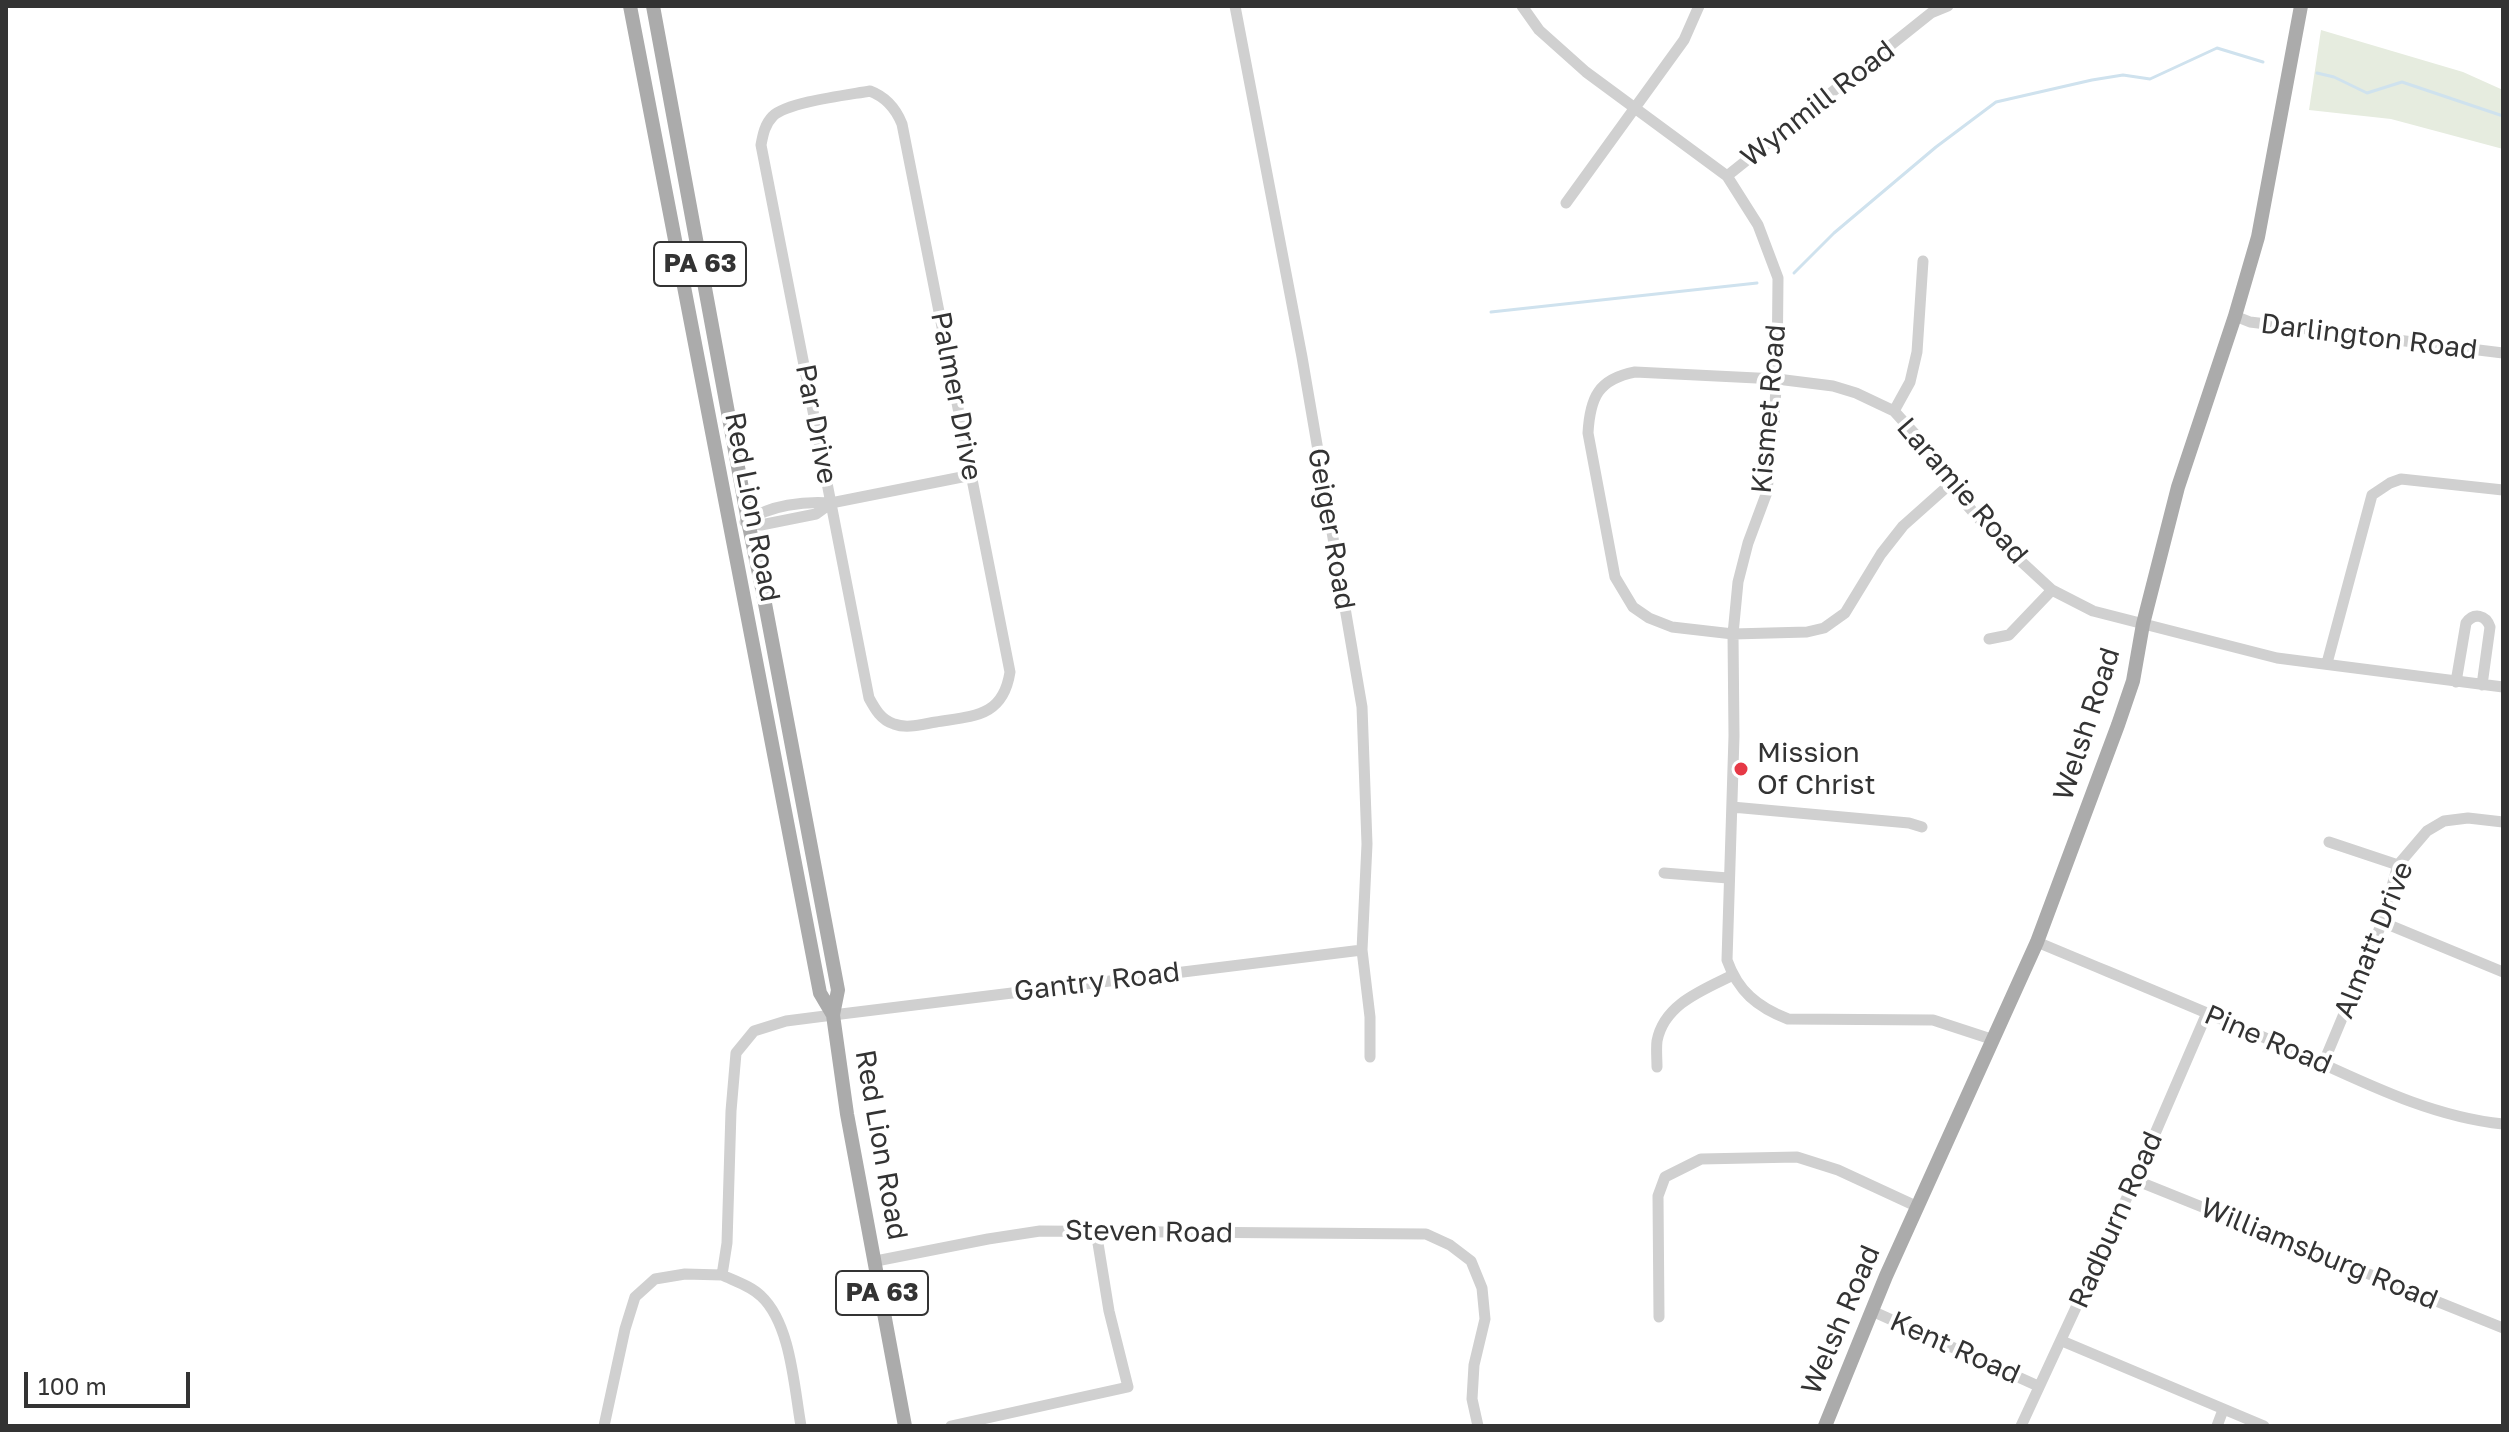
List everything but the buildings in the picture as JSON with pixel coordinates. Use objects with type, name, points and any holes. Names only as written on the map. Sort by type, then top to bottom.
[{"type":"main road","name":"Red Lion Road","points":[[630,6],[820,993],[833,1015]]},
{"type":"main road","name":"Red Lion Road","points":[[653,6],[838,990],[833,1015],[855,1161],[905,1426]]},
{"type":"main road","name":"Welsh Road","points":[[1825,1426],[1991,1039],[2037,942],[2123,711],[2133,681],[2143,624],[2178,487],[2258,237],[2301,6]]},
{"type":"street","name":"Geiger Road","points":[[1235,6],[1302,357],[1362,707],[1367,844],[1362,950],[1370,1017],[1370,1057]]},
{"type":"street","name":"Kismet Road","points":[[1522,6],[1539,30],[1586,72],[1727,176],[1758,225],[1778,278],[1777,379],[1767,492],[1748,543],[1738,582],[1733,634],[1727,960],[1733,975]]},
{"type":"street","points":[[1566,203],[1684,40],[1699,6]]},
{"type":"street","name":"Wynmill Road","points":[[1727,176],[1930,10],[1948,6]]},
{"type":"street","name":"Par Drive","points":[[884,720],[869,698],[761,145],[774,114],[787,107],[870,91],[887,102]]},
{"type":"street","name":"Palmer Drive","points":[[884,720],[905,727],[981,715],[1003,695],[1010,672],[902,124],[897,111],[887,102]]},
{"type":"street","points":[[1894,411],[1910,382],[1917,352],[1923,261]]},
{"type":"street","name":"Darlington Road","points":[[2235,316],[2250,322],[2503,353]]},
{"type":"street","name":"Laramie Road","points":[[1733,634],[1672,627],[1649,618],[1633,607],[1615,577],[1588,433],[1593,398],[1618,375],[1635,372],[1777,379],[1833,386],[1894,411],[1923,443],[1949,485],[1999,541],[2052,590],[2093,611],[2277,658],[2503,687]]},
{"type":"street","points":[[728,524],[748,521],[759,513],[813,501],[831,503],[972,475]]},
{"type":"street","points":[[2327,663],[2369,499],[2382,487],[2398,479],[2503,490]]},
{"type":"street","points":[[1733,634],[1807,632],[1824,628],[1845,613],[1881,554],[1903,526],[1949,485]]},
{"type":"street","points":[[1989,639],[2009,635],[2052,590]]},
{"type":"street","points":[[2456,682],[2466,623],[2471,617],[2479,616],[2486,619],[2490,627],[2482,685]]},
{"type":"street","points":[[1732,807],[1909,823],[1922,827]]},
{"type":"street","name":"Almatt Drive","points":[[2323,1064],[2382,922],[2398,865],[2427,831],[2437,825],[2455,818],[2503,822]]},
{"type":"street","points":[[2329,842],[2398,865]]},
{"type":"street","points":[[1664,873],[1728,878]]},
{"type":"street","points":[[2382,922],[2503,972]]},
{"type":"street","name":"Pine Road","points":[[2037,942],[2419,1105],[2462,1119],[2503,1124]]},
{"type":"street","name":"Gantry Road","points":[[722,1275],[727,1243],[736,1053],[754,1031],[786,1021],[1362,950]]},
{"type":"street","points":[[1657,1067],[1657,1040],[1667,1019],[1685,999],[1733,975],[1748,997],[1767,1011],[1788,1019],[1933,1020],[1991,1039]]},
{"type":"street","name":"Radburn Road","points":[[2021,1426],[2135,1180],[2207,1013]]},
{"type":"street","points":[[1659,1317],[1658,1196],[1665,1177],[1701,1159],[1797,1157],[1838,1170],[1918,1207]]},
{"type":"street","name":"Williamsburg Road","points":[[2135,1180],[2503,1328]]},
{"type":"street","name":"Steven Road","points":[[876,1261],[1040,1231],[1426,1234],[1450,1245],[1471,1261],[1482,1288],[1485,1319],[1474,1365],[1472,1399],[1478,1426]]},
{"type":"street","points":[[951,1426],[1128,1387],[1109,1311],[1096,1231]]},
{"type":"street","points":[[604,1426],[635,1297],[655,1279],[685,1274],[722,1275],[758,1293],[774,1309],[787,1345],[801,1426]]},
{"type":"street","name":"Kent Road","points":[[1872,1311],[2038,1386]]},
{"type":"street","name":"Kent Road","points":[[2062,1341],[2264,1426]]},
{"type":"street","points":[[2217,1426],[2223,1410]]},
{"type":"shaded area","points":[[2321,30],[2463,72],[2503,90],[2503,149],[2391,119],[2309,110]]},
{"type":"waterway","points":[[1794,273],[1834,233],[1936,147],[1996,102],[2123,75],[2150,79],[2217,48],[2263,62]]},
{"type":"waterway","points":[[2317,73],[2334,77],[2367,93],[2402,82],[2503,116]]},
{"type":"waterway","points":[[1491,312],[1757,283]]},
{"type":"place","name":"Mission Of Christ","points":[[1741,769]]}]
